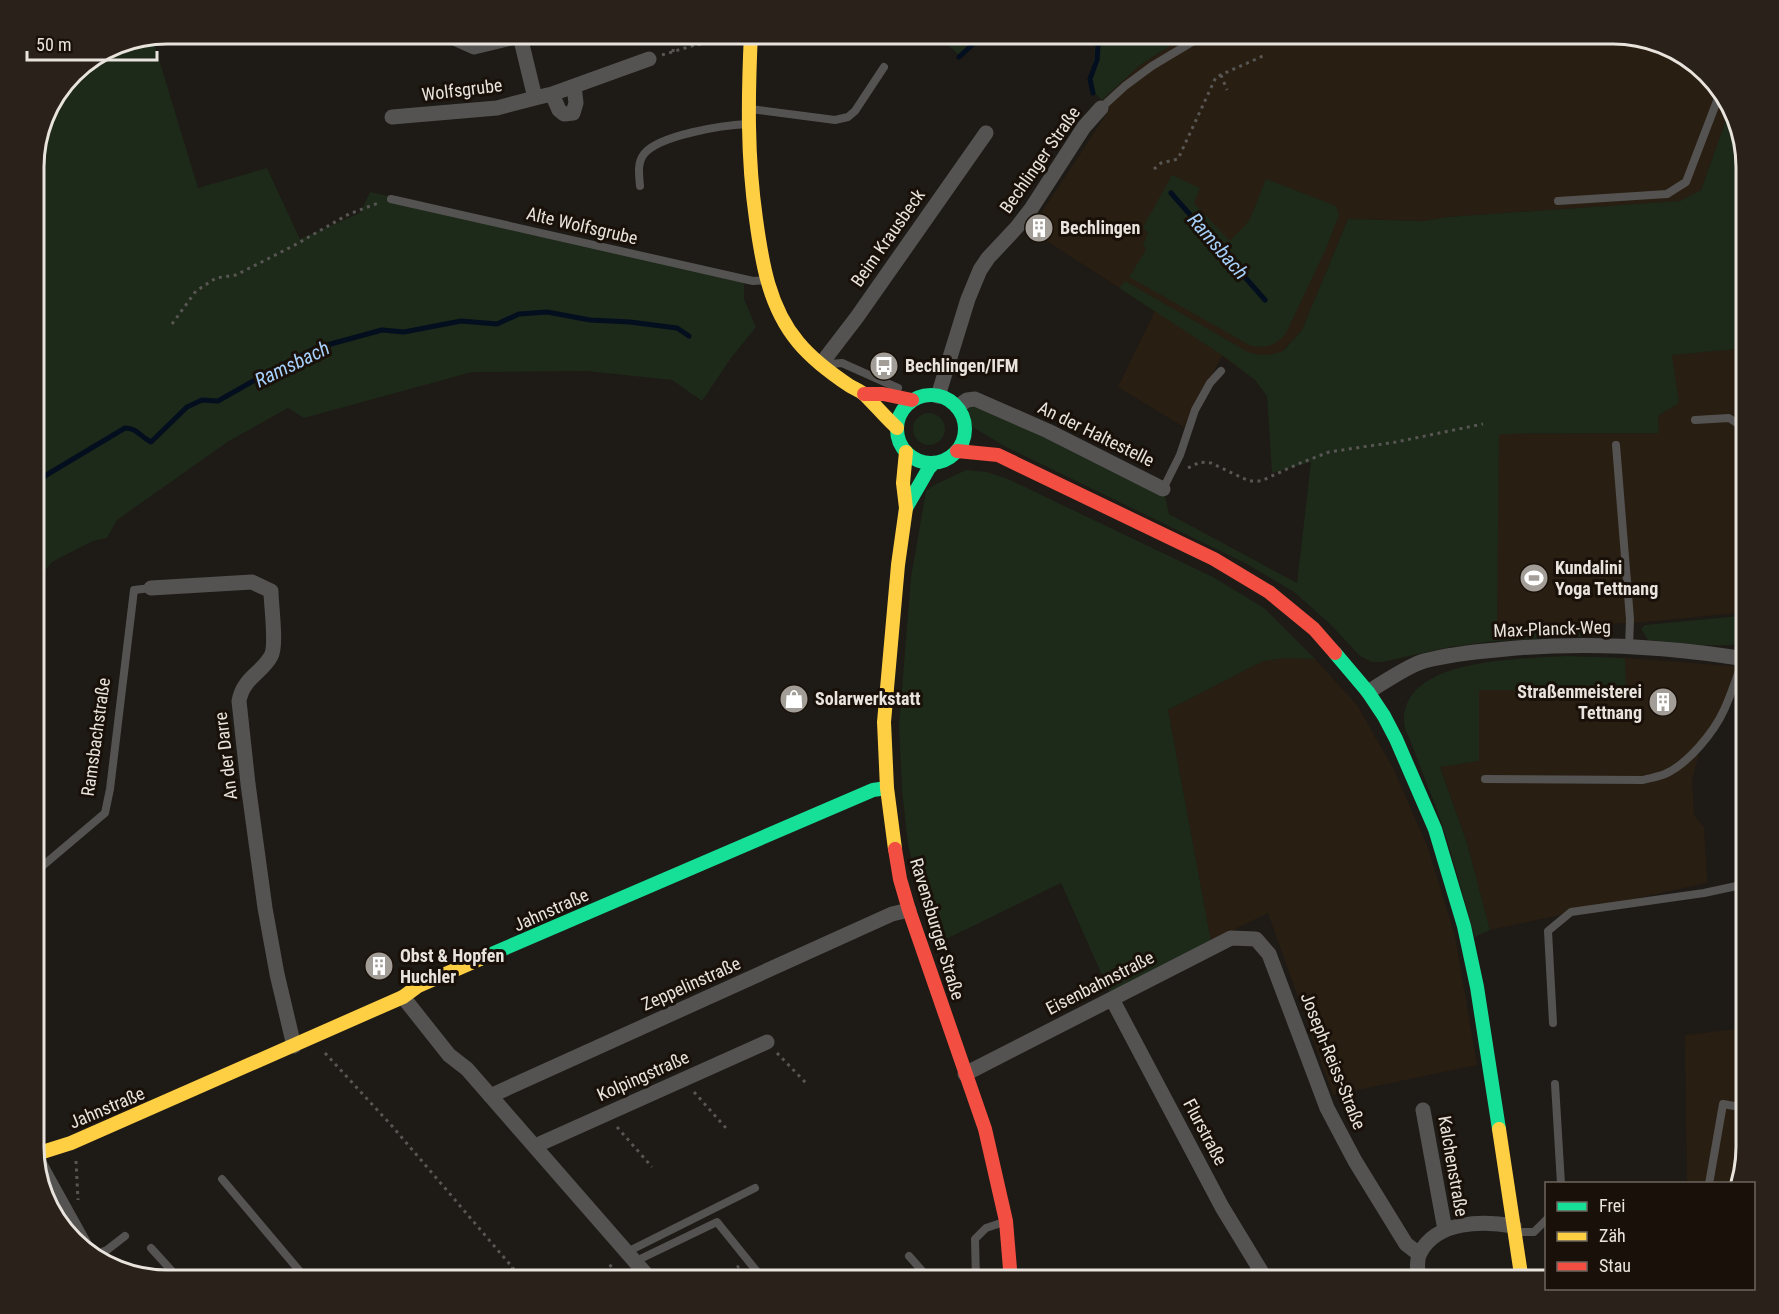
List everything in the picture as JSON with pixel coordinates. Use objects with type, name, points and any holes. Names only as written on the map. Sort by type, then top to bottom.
[{"type":"main road","name":"Ravensburger Straße","points":[[745,44],[750,177],[766,280],[779,313],[800,344],[821,364],[864,394],[897,428],[898,436],[906,452],[903,483],[906,508],[898,566],[884,722],[886,788],[898,869],[909,910],[985,1129],[1006,1221],[1010,1270]]},
{"type":"main road","name":"Ravensburger Straße","points":[[864,394],[883,394],[916,399],[926,395],[938,396]]},
{"type":"main road","points":[[938,396],[950,400],[957,406],[976,435],[998,455],[1214,559],[1269,592],[1314,629],[1368,692],[1384,716],[1435,829],[1464,926],[1478,987],[1520,1270]]},
{"type":"main road","points":[[897,428],[901,414],[916,399]]},
{"type":"main road","points":[[976,435],[963,439],[957,451],[998,455]]},
{"type":"main road","name":"Ravensburger Straße","points":[[906,508],[929,468],[957,451]]},
{"type":"main road","points":[[906,452],[918,460],[934,463]]},
{"type":"main road","name":"Jahnstraße","points":[[44,1151],[71,1143],[294,1046],[403,997],[418,986],[864,794],[886,788]]},
{"type":"street","points":[[466,44],[474,48],[487,44]]},
{"type":"street","points":[[474,48],[476,44]]},
{"type":"street","points":[[522,44],[535,98]]},
{"type":"street","name":"Wolfsgrube","points":[[392,117],[497,108],[552,94],[649,59]]},
{"type":"street","points":[[552,94],[558,110],[564,114],[570,114],[575,110],[574,86]]},
{"type":"street","name":"Bechlinger Straße","points":[[938,396],[968,299],[980,270],[1031,209],[1084,126],[1101,108]]},
{"type":"street","name":"Beim Krausbeck","points":[[821,364],[857,317],[986,133]]},
{"type":"street","name":"An der Haltestelle","points":[[957,406],[967,400],[975,399],[993,406],[1163,489]]},
{"type":"street","name":"An der Darre","points":[[151,588],[252,582],[271,591],[273,646],[271,656],[246,683],[240,693],[239,701],[265,908],[277,974],[294,1046]]},
{"type":"street","name":"Max-Planck-Weg","points":[[1368,692],[1422,662],[1501,649],[1594,645],[1736,656]]},
{"type":"street","name":"Zeppelinstraße","points":[[490,1096],[892,914],[909,910]]},
{"type":"street","name":"Eisenbahnstraße","points":[[965,1074],[1231,938],[1256,939]]},
{"type":"street","name":"Joseph-Reiss-Straße","points":[[1256,939],[1269,954],[1327,1108],[1355,1161],[1406,1244],[1419,1254]]},
{"type":"street","points":[[403,997],[449,1055],[467,1069],[643,1270]]},
{"type":"street","name":"Flurstraße","points":[[1112,999],[1222,1207],[1260,1270]]},
{"type":"street","name":"Kolpingstraße","points":[[535,1146],[767,1042]]},
{"type":"street","name":"Kalchenstraße","points":[[1423,1110],[1445,1230]]},
{"type":"street","points":[[48,1178],[80,1236]]},
{"type":"street","name":"Kalchenstraße","points":[[1419,1254],[1434,1237],[1445,1230],[1464,1225],[1496,1223],[1514,1229]]},
{"type":"street","points":[[1418,1270],[1419,1254]]},
{"type":"lane","points":[[1101,108],[1152,66],[1189,44]]},
{"type":"lane","points":[[748,109],[835,120],[848,117],[855,111],[884,67]]},
{"type":"lane","points":[[1558,201],[1667,195],[1686,182],[1717,102]]},
{"type":"lane","points":[[640,186],[639,164],[645,153],[655,145],[680,135],[749,124]]},
{"type":"lane","name":"Alte Wolfsgrube","points":[[391,199],[753,281],[766,280]]},
{"type":"lane","points":[[821,364],[842,363],[916,399]]},
{"type":"lane","name":"An der Haltestelle","points":[[1163,489],[1180,455],[1195,410],[1210,383],[1221,371]]},
{"type":"lane","points":[[1695,420],[1729,418],[1736,423]]},
{"type":"lane","points":[[1616,446],[1629,619],[1629,647]]},
{"type":"lane","name":"Ramsbachstraße","points":[[44,865],[105,813],[110,789],[134,590],[151,588]]},
{"type":"lane","points":[[1485,779],[1643,780],[1665,774],[1678,767],[1698,749],[1724,711],[1736,680]]},
{"type":"lane","points":[[1553,1023],[1548,931],[1571,912],[1704,893],[1736,886]]},
{"type":"lane","points":[[1555,1084],[1561,1182]]},
{"type":"lane","points":[[1709,1182],[1723,1104],[1736,1106]]},
{"type":"lane","points":[[222,1179],[299,1270]]},
{"type":"lane","points":[[632,1257],[755,1188]]},
{"type":"lane","points":[[976,1270],[975,1239],[986,1228],[1006,1221]]},
{"type":"lane","points":[[1514,1229],[1534,1232],[1545,1221]]},
{"type":"lane","points":[[632,1257],[717,1222],[755,1270]]},
{"type":"lane","points":[[102,1252],[125,1236]]},
{"type":"lane","points":[[151,1248],[171,1270]]},
{"type":"lane","points":[[909,1256],[921,1270]]},
{"type":"path","points":[[673,52],[674,44]]},
{"type":"path","points":[[649,59],[700,44]]},
{"type":"path","points":[[1154,169],[1161,163],[1178,159],[1216,77],[1263,56]]},
{"type":"path","points":[[1221,75],[1227,90]]},
{"type":"path","points":[[172,324],[196,291],[216,278],[236,275],[349,214],[391,199]]},
{"type":"path","points":[[1172,471],[1181,472],[1200,462],[1211,463],[1249,481],[1261,481],[1329,452],[1396,442],[1483,424]]},
{"type":"path","points":[[312,1038],[392,1126],[513,1268],[511,1270]]},
{"type":"path","points":[[767,1042],[807,1084]]},
{"type":"path","points":[[683,1079],[726,1128]]},
{"type":"path","points":[[606,1114],[652,1167]]},
{"type":"path","points":[[66,1210],[78,1202],[75,1156],[71,1143]]},
{"type":"path","points":[[610,1270],[632,1257]]},
{"type":"path","points":[[734,1270],[747,1260]]},
{"type":"shaded area","points":[[1172,44],[1621,44],[1660,53],[1687,69],[1700,79],[1719,105],[1726,120],[1701,190],[1680,201],[1448,217],[1424,221],[1348,219],[1302,330],[1255,380],[1222,356],[1184,427],[1118,387],[1155,311],[1030,230],[1109,110],[1102,100],[1139,66]]},
{"type":"shaded area","points":[[1736,349],[1736,613],[1645,622],[1496,630],[1499,434],[1659,433],[1658,416],[1679,403],[1671,355]]},
{"type":"shaded area","points":[[1285,658],[1315,659],[1357,705],[1394,770],[1428,848],[1455,936],[1477,1065],[1333,1095],[1268,913],[1211,941],[1168,710],[1263,661]]},
{"type":"shaded area","points":[[1625,658],[1736,666],[1736,689],[1726,711],[1700,750],[1692,780],[1694,815],[1704,827],[1707,883],[1490,930],[1467,843],[1440,766],[1479,761],[1479,690],[1625,690]]},
{"type":"shaded area","points":[[1736,1029],[1736,1148],[1730,1182],[1687,1182],[1685,1035]]},
{"type":"green space","points":[[155,44],[198,188],[267,168],[300,239],[360,213],[370,192],[744,275],[744,299],[756,327],[731,358],[702,401],[672,380],[586,371],[472,372],[304,418],[288,408],[229,441],[117,520],[107,538],[93,541],[52,562],[44,572],[44,158],[46,142],[56,112],[74,85],[92,69],[119,53]]},
{"type":"green space","points":[[947,44],[976,44],[961,57]]},
{"type":"green space","points":[[1095,44],[1172,44],[1139,66],[1102,100],[1094,92],[1091,94],[1088,80]]},
{"type":"green space","points":[[1726,120],[1733,142],[1736,166],[1736,349],[1672,355],[1679,403],[1658,416],[1659,433],[1499,434],[1497,630],[1594,624],[1591,636],[1495,641],[1372,662],[1360,656],[1329,623],[1294,592],[1245,563],[1004,446],[969,425],[965,408],[975,402],[1164,491],[1169,514],[1297,583],[1311,462],[1272,473],[1267,396],[1255,380],[1222,355],[1119,288],[1125,281],[1248,352],[1270,355],[1283,351],[1302,330],[1348,219],[1424,221],[1448,217],[1680,201],[1701,190]]},
{"type":"green space","points":[[1172,175],[1200,188],[1194,203],[1230,241],[1249,221],[1266,179],[1336,206],[1339,215],[1325,251],[1286,333],[1275,343],[1262,347],[1251,346],[1129,277],[1146,250],[1143,244],[1148,234],[1143,227]]},
{"type":"green space","points":[[929,413],[940,418],[945,429],[940,440],[929,445],[918,440],[913,429],[918,418]]},
{"type":"green space","points":[[966,470],[987,472],[1008,479],[1213,577],[1264,608],[1315,659],[1285,658],[1263,661],[1168,710],[1211,941],[1110,993],[1061,883],[936,944],[922,904],[908,844],[902,791],[899,726],[911,577],[926,491]]},
{"type":"green space","points":[[1736,616],[1736,644],[1698,645],[1648,640],[1641,629],[1645,625]]},
{"type":"green space","points":[[1566,656],[1625,658],[1626,690],[1479,690],[1479,761],[1440,767],[1467,843],[1490,930],[1475,937],[1440,818],[1405,729],[1404,721],[1409,700],[1423,684],[1443,673],[1495,661]]},
{"type":"waterway","name":"Ramsbach","points":[[959,57],[973,44]]},
{"type":"waterway","name":"Ramsbach","points":[[1093,93],[1090,79],[1097,60],[1098,44]]},
{"type":"waterway","name":"Ramsbach","points":[[1171,193],[1265,300]]},
{"type":"waterway","name":"Ramsbach","points":[[44,476],[125,428],[136,431],[151,442],[187,407],[202,400],[218,401],[316,348],[382,330],[404,332],[461,321],[497,324],[519,314],[547,312],[590,320],[677,328],[689,336]]},
{"type":"traffic: fast","points":[[931,395],[944,398],[955,405],[962,416],[965,429],[962,442],[955,453],[944,460],[931,463],[918,460],[907,453],[900,442],[897,429],[900,416],[907,405],[918,398],[931,395]]},
{"type":"traffic: fast","points":[[906,508],[934,463]]},
{"type":"traffic: fast","points":[[1335,653],[1368,692],[1384,716],[1435,829],[1464,926],[1477,987],[1499,1129]]},
{"type":"traffic: fast","points":[[480,959],[873,790],[887,788]]},
{"type":"traffic: slow","points":[[751,44],[749,103],[751,172],[761,252],[768,284],[780,314],[798,342],[829,371],[863,394],[897,428]]},
{"type":"traffic: slow","points":[[895,849],[887,788],[884,722],[898,565],[906,508],[903,483],[906,452]]},
{"type":"traffic: slow","points":[[44,1152],[71,1143],[403,997],[418,986],[480,959]]},
{"type":"traffic: slow","points":[[1499,1129],[1520,1270]]},
{"type":"traffic: jam","points":[[864,394],[883,394],[912,400]]},
{"type":"traffic: jam","points":[[957,451],[998,455],[1214,559],[1269,592],[1314,629],[1335,653]]},
{"type":"traffic: jam","points":[[895,849],[900,879],[909,910],[985,1129],[1006,1221],[1010,1270]]},
{"type":"place","name":"Bechlingen","points":[[1039,228]]},
{"type":"place","name":"Bechlingen/IFM","points":[[884,366]]},
{"type":"place","name":"Kundalini Yoga Tettnang","points":[[1534,578]]},
{"type":"place","name":"Solarwerkstatt","points":[[794,699]]},
{"type":"place","name":"Straßenmeisterei Tettnang","points":[[1663,702]]},
{"type":"place","name":"Obst & Hopfen Huchler","points":[[379,966]]}]
